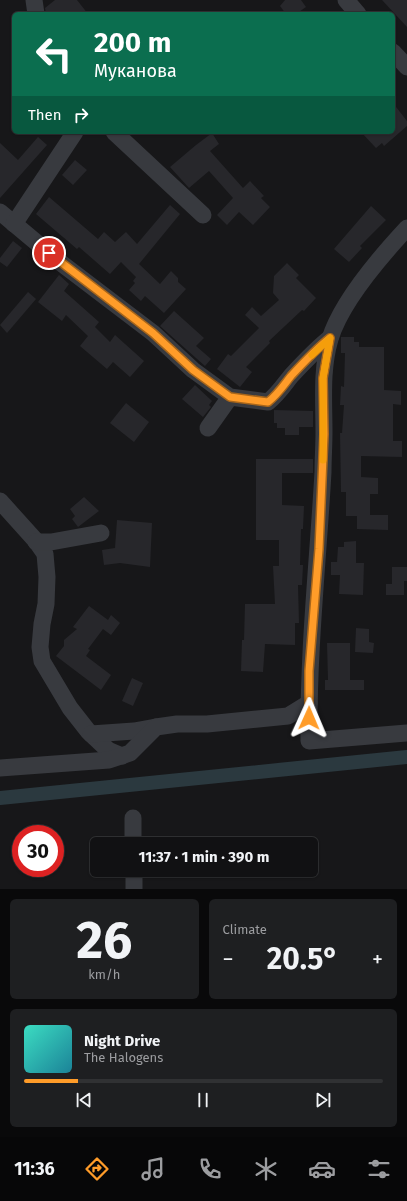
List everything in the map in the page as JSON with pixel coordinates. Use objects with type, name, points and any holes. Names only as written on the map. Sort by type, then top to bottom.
[{"type":"street","points":[[34,0],[36,12]]},
{"type":"street","points":[[346,0],[356,12]]},
{"type":"street","points":[[395,54],[407,67]]},
{"type":"street","points":[[14,224],[74,134]]},
{"type":"street","points":[[116,134],[203,215]]},
{"type":"street","points":[[0,212],[61,263],[153,333],[193,370],[230,397],[268,402],[277,395],[291,376],[321,345],[330,338]]},
{"type":"street","points":[[407,228],[387,249],[349,301],[337,321],[330,338],[323,378],[324,434],[319,549],[309,671],[309,741],[407,733]]},
{"type":"street","points":[[208,428],[230,397]]},
{"type":"street","points":[[0,501],[45,554],[47,577],[46,604],[40,647],[42,661],[70,708],[91,734],[108,750],[122,756]]},
{"type":"street","points":[[36,542],[51,542],[101,533]]},
{"type":"street","points":[[91,734],[134,731],[177,724],[207,724],[288,716],[309,703]]},
{"type":"street","points":[[0,768],[109,760],[130,753],[156,727]]},
{"type":"street","points":[[133,818],[134,837]]},
{"type":"street","points":[[134,877],[134,889]]},
{"type":"building","points":[[55,0],[77,0],[86,12],[46,12],[45,8]]},
{"type":"building","points":[[285,0],[301,0],[306,7],[299,12],[284,12],[280,6]]},
{"type":"building","points":[[382,0],[407,0],[407,27],[395,14],[395,12],[393,12]]},
{"type":"building","points":[[395,106],[407,121],[407,126],[384,146],[382,143],[376,148],[363,134],[395,134]]},
{"type":"building","points":[[213,134],[219,144],[210,151],[243,188],[250,181],[264,196],[261,198],[270,207],[253,225],[239,212],[227,225],[217,215],[233,198],[209,171],[189,188],[170,167],[196,145]]},
{"type":"building","points":[[38,137],[47,145],[0,198],[0,143],[18,160]]},
{"type":"building","points":[[75,160],[87,170],[73,185],[62,175]]},
{"type":"building","points":[[49,197],[98,239],[104,232],[115,242],[126,232],[137,244],[170,205],[180,214],[139,264],[160,284],[171,271],[178,278],[178,282],[186,289],[164,313],[145,296],[141,301],[129,290],[135,283],[133,281],[136,277],[121,262],[110,274],[79,247],[77,249],[36,214]]},
{"type":"building","points":[[371,206],[386,220],[360,246],[362,248],[349,262],[334,249]]},
{"type":"building","points":[[13,241],[22,248],[7,267],[0,262],[0,258]]},
{"type":"building","points":[[287,263],[299,275],[296,278],[316,298],[304,311],[302,310],[269,341],[270,343],[246,367],[252,372],[240,387],[217,369],[228,354],[231,356],[259,328],[245,315],[252,307],[261,316],[279,300],[273,293],[274,276]]},
{"type":"building","points":[[59,275],[69,284],[64,291],[99,322],[95,327],[110,342],[115,335],[144,361],[130,377],[113,362],[107,369],[80,346],[88,336],[66,315],[62,321],[38,302]]},
{"type":"building","points":[[28,292],[36,299],[7,333],[0,325]]},
{"type":"building","points":[[174,311],[204,338],[196,346],[211,359],[205,366],[160,326]]},
{"type":"building","points":[[341,337],[354,337],[354,342],[359,342],[359,347],[384,347],[384,390],[401,391],[401,405],[393,404],[393,441],[402,441],[402,457],[361,456],[361,477],[378,478],[378,494],[370,494],[370,515],[388,515],[388,530],[357,529],[357,516],[346,516],[346,492],[341,492],[340,433],[342,433],[344,405],[340,405],[341,386],[344,387],[345,353],[341,353]]},
{"type":"building","points":[[195,385],[212,401],[209,405],[211,407],[203,417],[182,399]]},
{"type":"building","points":[[126,403],[149,422],[134,442],[110,423]]},
{"type":"building","points":[[274,410],[313,411],[313,427],[299,427],[299,435],[285,435],[285,428],[277,428],[277,423],[274,423]]},
{"type":"building","points":[[256,459],[313,459],[313,473],[282,473],[282,505],[304,506],[303,529],[301,529],[300,565],[303,565],[302,585],[298,585],[299,623],[295,623],[295,645],[265,644],[263,672],[241,671],[245,604],[275,604],[273,566],[279,566],[279,540],[256,540]]},
{"type":"building","points":[[84,497],[99,511],[78,527],[72,519],[75,516],[70,509]]},
{"type":"building","points":[[117,520],[152,523],[150,567],[120,563],[104,565],[102,550],[115,548]]},
{"type":"building","points":[[356,541],[356,563],[364,563],[363,595],[339,594],[340,575],[331,575],[331,562],[337,562],[338,547],[344,547],[344,542]]},
{"type":"building","points":[[392,567],[407,567],[407,581],[404,581],[404,595],[386,595],[386,584],[392,584]]},
{"type":"building","points":[[89,606],[108,620],[111,615],[120,623],[111,635],[103,629],[88,649],[90,650],[86,656],[111,675],[101,690],[56,656],[64,646],[64,640],[77,629],[73,627]]},
{"type":"building","points":[[356,628],[369,629],[369,642],[374,643],[373,653],[355,652]]},
{"type":"building","points":[[327,643],[350,643],[350,680],[364,680],[364,690],[325,690],[325,680],[328,680]]},
{"type":"building","points":[[132,678],[143,683],[133,706],[122,701]]},
{"type":"waterway","points":[[0,798],[407,757]]},
{"type":"slow traffic","points":[[312,355],[330,338],[325,359],[323,378],[323,460]]},
{"type":"route","points":[[49,253],[153,333],[193,370],[230,397],[268,402],[277,395],[291,376],[321,345],[330,338],[325,359],[323,378],[324,434],[319,549],[309,671],[309,718]]}]
